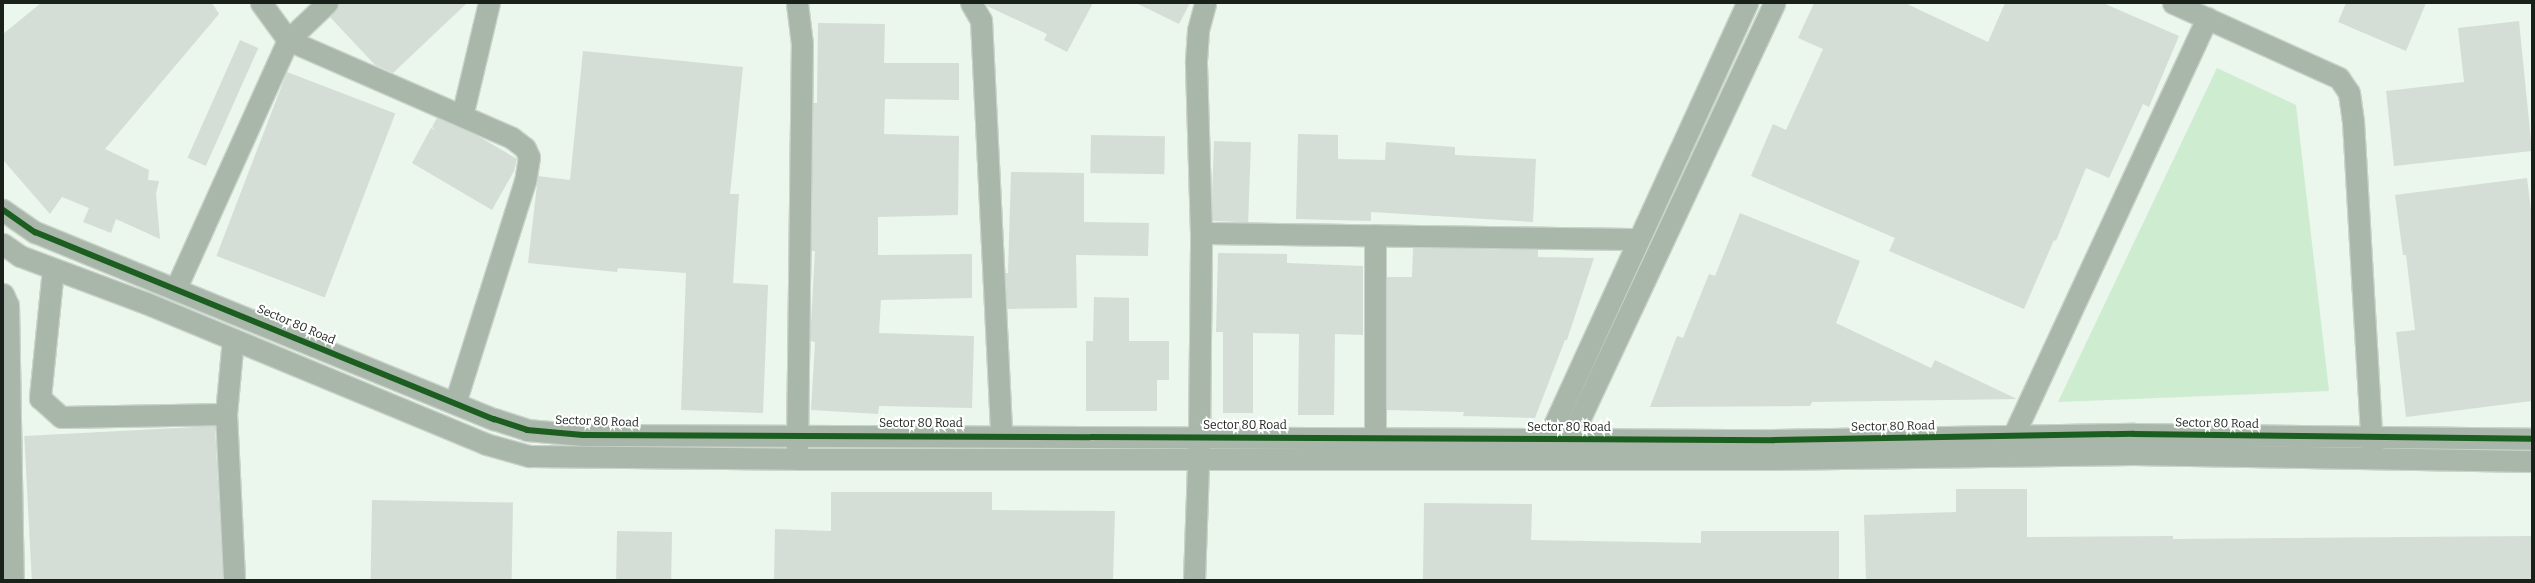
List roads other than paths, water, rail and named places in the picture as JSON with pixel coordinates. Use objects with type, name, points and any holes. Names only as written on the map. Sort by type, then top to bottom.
[{"type":"street","points":[[260,3],[288,40],[512,138],[525,148],[529,157],[525,181],[455,404]]},
{"type":"street","points":[[176,288],[288,40],[327,3]]},
{"type":"street","points":[[462,116],[489,3]]},
{"type":"street","points":[[797,3],[802,44],[796,435],[797,459]]},
{"type":"street","points":[[971,3],[981,20],[1001,436]]},
{"type":"street","points":[[1194,580],[1197,458],[1199,437],[1201,233],[1196,60],[1198,30],[1205,3]]},
{"type":"street","points":[[1538,459],[1747,3]]},
{"type":"street","points":[[1561,459],[1774,3]]},
{"type":"street","points":[[2173,3],[2338,78],[2349,93],[2353,121],[2373,458]]},
{"type":"street","points":[[2004,456],[2207,18]]},
{"type":"street","name":"Sector 80 Road","points":[[3,210],[35,232],[155,279],[455,404],[527,430],[583,435],[1570,439],[2012,437],[2134,434],[2532,439]]},
{"type":"street","points":[[1201,233],[1638,239]]},
{"type":"street","points":[[1375,235],[1375,438]]},
{"type":"street","points":[[4,247],[20,256],[146,303],[486,444],[529,456],[797,459],[1561,459],[2133,454],[2532,461]]},
{"type":"street","points":[[53,269],[40,398],[61,417],[226,414]]},
{"type":"street","points":[[146,303],[155,279]]},
{"type":"street","points":[[3,294],[8,305],[7,429],[13,580]]},
{"type":"street","points":[[233,339],[226,414],[234,580]]}]
